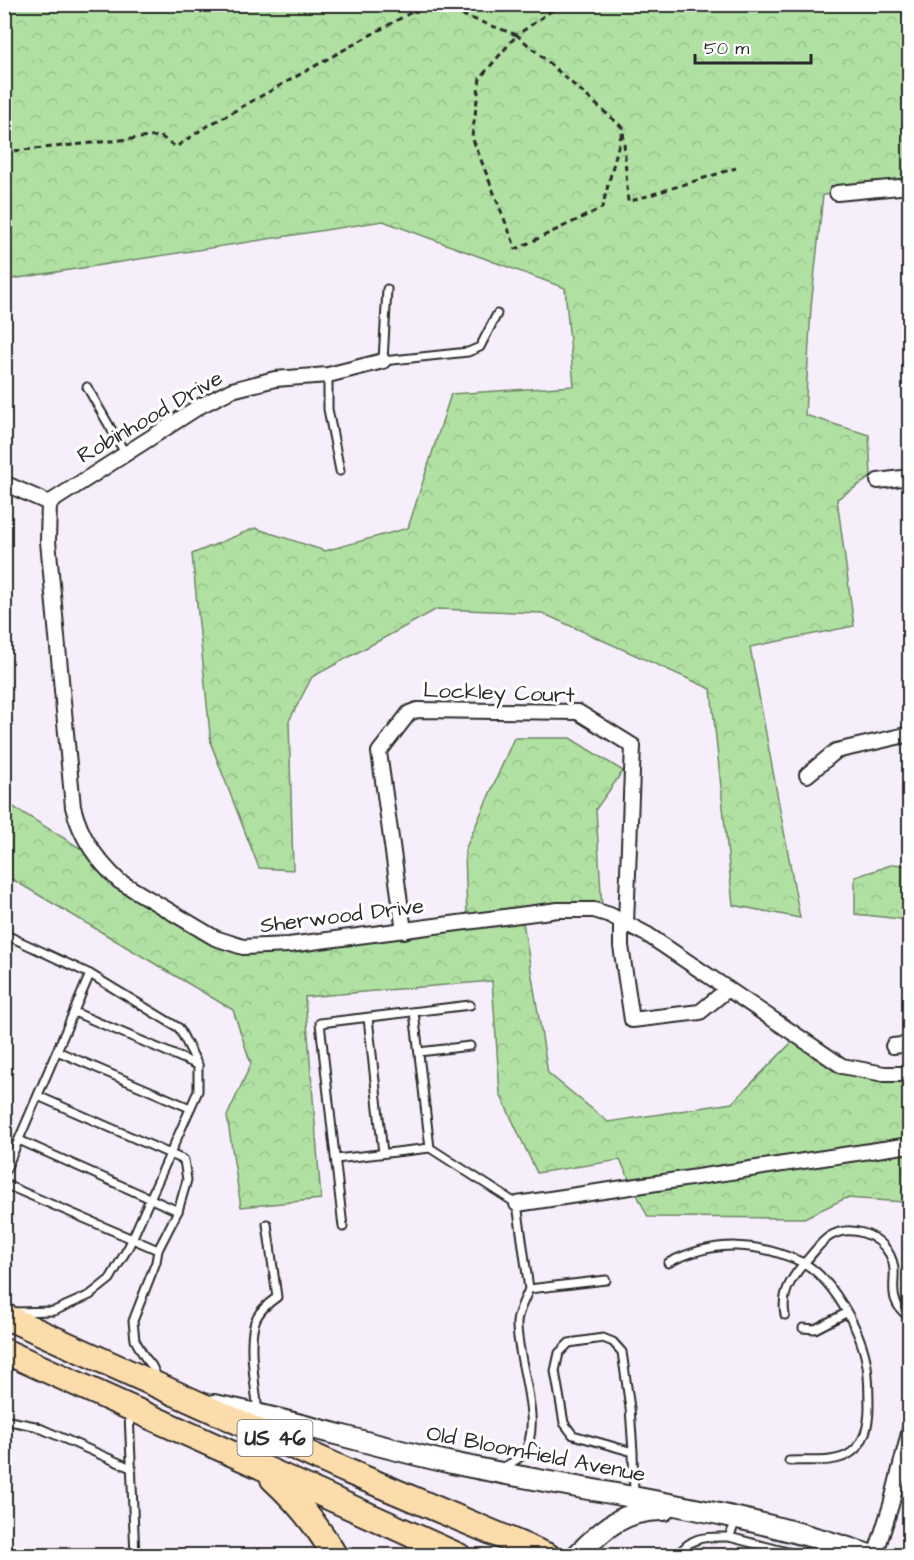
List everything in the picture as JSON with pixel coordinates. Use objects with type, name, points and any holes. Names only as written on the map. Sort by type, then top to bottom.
[{"type":"highway","name":"US 46","points":[[4,1314],[347,1471],[548,1556]]},
{"type":"highway","name":"US 46","points":[[4,1351],[459,1556]]},
{"type":"highway","points":[[261,1467],[296,1500],[318,1528],[334,1556]]},
{"type":"street","points":[[837,193],[909,186]]},
{"type":"street","name":"Robinhood Drive","points":[[49,503],[200,406],[232,390],[275,379],[328,375],[383,362]]},
{"type":"street","points":[[878,481],[909,477]]},
{"type":"street","points":[[4,483],[49,503]]},
{"type":"street","name":"Sherwood Drive","points":[[49,503],[48,542],[73,807],[79,828],[96,856],[119,881],[229,944],[255,948],[579,909],[602,912],[648,935],[842,1066],[884,1074],[909,1074]]},
{"type":"street","name":"Lockley Court","points":[[404,931],[379,752],[409,713],[417,710],[578,712],[633,746],[623,922]]},
{"type":"street","points":[[807,775],[836,751],[909,734]]},
{"type":"street","points":[[623,922],[621,946],[632,1020],[700,1012],[728,989]]},
{"type":"street","points":[[893,1046],[909,1044]]},
{"type":"street","points":[[517,1204],[909,1145]]},
{"type":"street","name":"Old Bloomfield Avenue","points":[[190,1400],[258,1413],[451,1463],[717,1514],[794,1532],[874,1556]]},
{"type":"street","points":[[874,1556],[891,1505],[909,1429]]},
{"type":"street","points":[[576,1556],[608,1525],[628,1515],[658,1510],[717,1514]]},
{"type":"lane","points":[[387,289],[383,362],[468,352],[480,347],[497,314]]},
{"type":"lane","points":[[328,375],[328,409],[340,471]]},
{"type":"lane","points":[[87,387],[125,453]]},
{"type":"lane","points":[[4,934],[90,974],[179,1028],[198,1065],[198,1091],[132,1238],[110,1279],[90,1295],[54,1311],[4,1314]]},
{"type":"lane","points":[[4,1174],[90,974]]},
{"type":"lane","points":[[343,1227],[320,1023],[470,1005]]},
{"type":"lane","points":[[74,1012],[198,1065]]},
{"type":"lane","points":[[414,1012],[430,1148]]},
{"type":"lane","points":[[368,1018],[383,1153]]},
{"type":"lane","points":[[419,1052],[470,1046]]},
{"type":"lane","points":[[57,1051],[190,1108]]},
{"type":"lane","points":[[38,1096],[184,1160],[188,1180],[178,1211],[158,1250],[156,1262],[133,1321],[135,1340],[152,1366],[161,1387]]},
{"type":"lane","points":[[19,1140],[178,1211]]},
{"type":"lane","points":[[336,1159],[430,1148],[517,1204],[529,1289],[516,1321],[532,1421],[529,1442],[523,1456],[495,1471]]},
{"type":"lane","points":[[4,1184],[158,1250]]},
{"type":"lane","points":[[258,1413],[252,1354],[253,1328],[257,1317],[277,1297],[267,1224]]},
{"type":"lane","points":[[785,1315],[783,1303],[786,1288],[804,1263],[828,1237],[844,1230],[863,1232],[879,1241],[890,1255],[894,1270],[892,1287],[896,1303],[909,1318]]},
{"type":"lane","points":[[668,1263],[704,1248],[733,1246],[761,1248],[804,1263],[818,1271],[828,1283],[861,1341],[867,1364],[869,1413],[865,1438],[852,1452],[841,1459],[789,1461]]},
{"type":"lane","points":[[529,1289],[606,1280]]},
{"type":"lane","points":[[803,1328],[815,1329],[846,1313]]},
{"type":"lane","points":[[633,1452],[573,1435],[564,1423],[555,1371],[559,1353],[569,1343],[603,1338],[613,1342],[622,1352],[630,1408],[633,1452],[634,1498]]},
{"type":"lane","points":[[129,1407],[135,1556]]},
{"type":"lane","points":[[4,1420],[35,1426],[131,1468]]},
{"type":"lane","points":[[729,1537],[737,1519]]},
{"type":"lane","points":[[677,1556],[686,1544],[702,1537],[729,1537],[803,1556]]},
{"type":"path","points":[[4,152],[160,136],[176,147],[204,128],[426,4]]},
{"type":"path","points":[[432,4],[517,35],[623,128],[628,202],[736,168]]},
{"type":"path","points":[[561,4],[517,35],[480,78],[472,137],[516,249],[602,208],[623,128]]},
{"type":"green space","points":[[5,5],[909,5],[909,85],[902,88],[909,161],[909,187],[823,195],[811,307],[805,415],[869,435],[871,477],[837,499],[854,626],[750,647],[800,918],[733,905],[711,689],[542,613],[437,609],[312,677],[289,721],[293,870],[259,868],[211,744],[192,554],[255,528],[325,551],[408,528],[451,394],[574,386],[565,288],[383,221],[5,280]]},
{"type":"green space","points":[[514,738],[570,738],[623,771],[596,809],[602,909],[522,916],[548,1073],[608,1122],[732,1103],[797,1037],[870,1073],[909,1068],[909,1221],[904,1202],[846,1198],[804,1218],[648,1217],[620,1160],[537,1173],[500,1094],[492,981],[305,997],[321,1199],[241,1207],[227,1116],[251,1064],[233,1010],[5,875],[4,801],[238,946],[467,920],[465,850]]},
{"type":"green space","points":[[894,864],[909,866],[909,920],[855,914],[855,877]]}]
